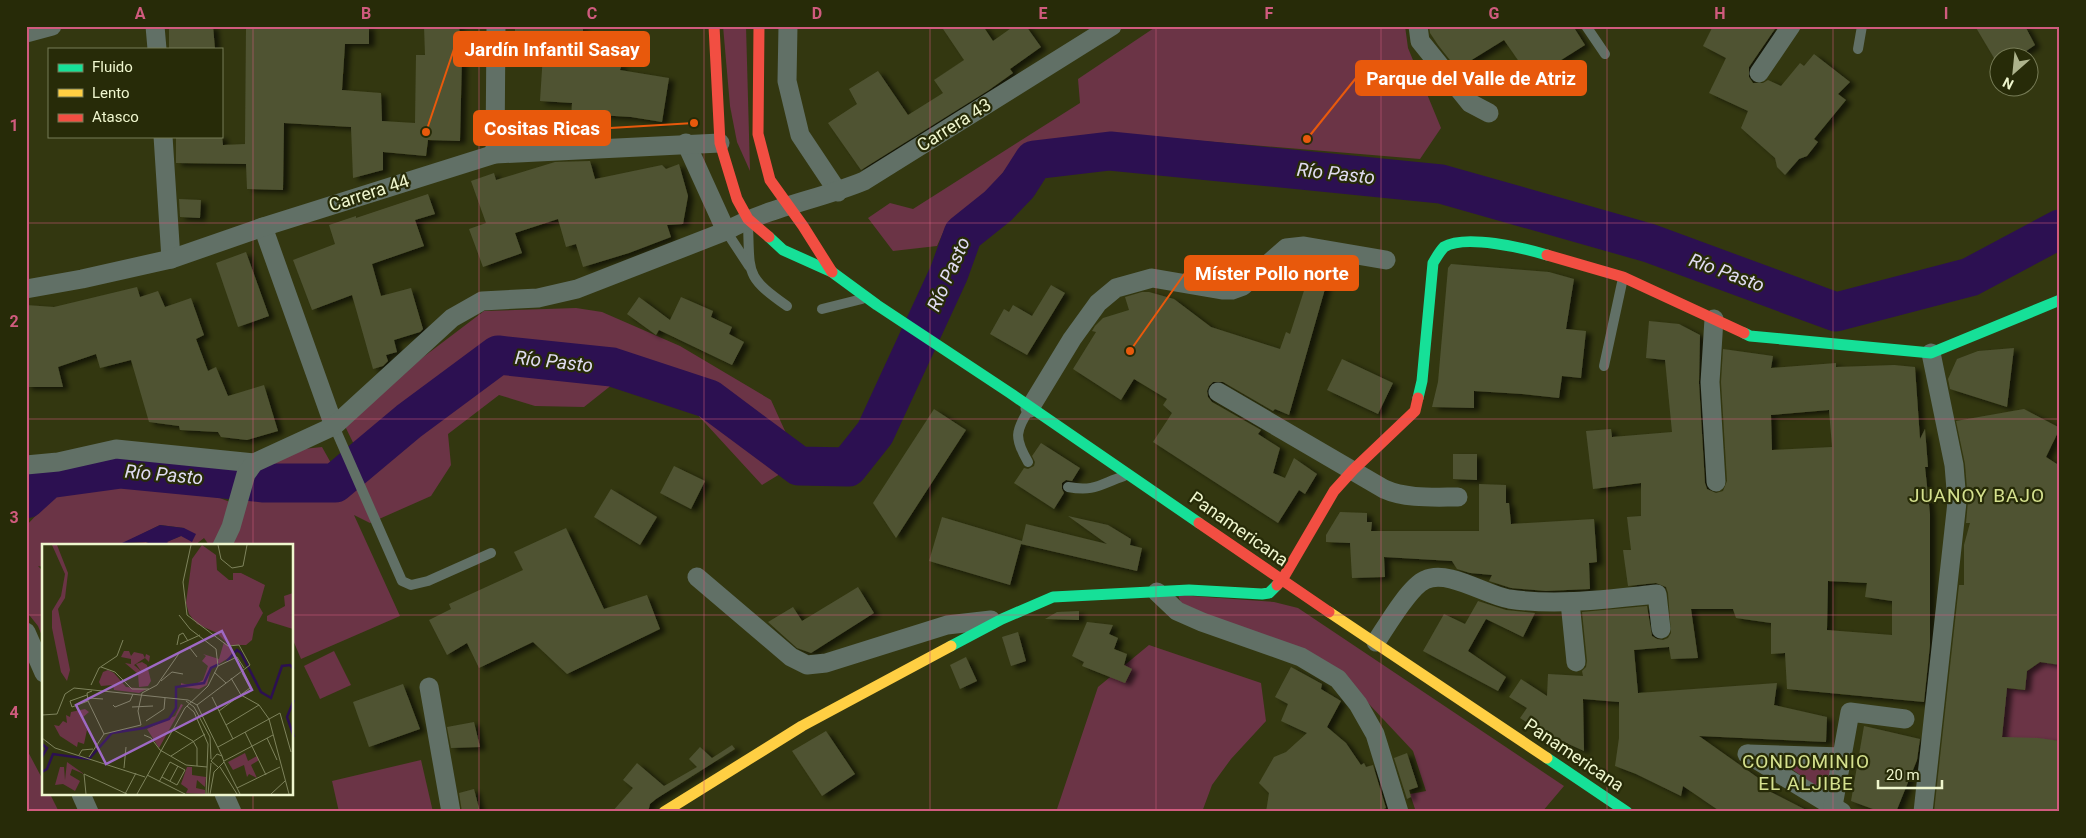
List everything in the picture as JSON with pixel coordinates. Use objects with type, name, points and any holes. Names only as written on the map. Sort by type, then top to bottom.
[{"type":"street","points":[[26,33],[52,26]]},
{"type":"street","points":[[155,26],[157,48]]},
{"type":"street","points":[[494,154],[496,26]]},
{"type":"street","name":"Panamericana","points":[[714,26],[720,143],[737,199],[748,219],[783,250],[832,272],[1282,580],[1627,812]]},
{"type":"street","name":"Panamericana","points":[[759,26],[758,134],[770,180],[832,272]]},
{"type":"street","points":[[788,26],[787,81],[800,135],[838,192]]},
{"type":"street","name":"Carrera 43","points":[[250,469],[334,426],[452,318],[482,302],[538,298],[577,289],[726,231],[748,219],[838,192],[864,181],[1112,26]]},
{"type":"street","points":[[1418,26],[1420,41],[1470,103],[1489,113]]},
{"type":"street","points":[[1759,73],[1791,26]]},
{"type":"street","points":[[162,138],[171,259]]},
{"type":"street","name":"Carrera 44","points":[[26,289],[82,279],[171,259],[263,227],[494,154],[720,143]]},
{"type":"street","points":[[686,144],[726,231]]},
{"type":"street","points":[[263,227],[334,426]]},
{"type":"street","points":[[664,812],[802,726],[1002,619],[1053,597],[1189,590],[1262,594],[1269,592],[1282,580],[1334,490],[1415,411],[1422,381],[1434,263],[1443,248],[1457,242],[1512,245],[1623,277],[1750,336],[1930,353],[2060,300]]},
{"type":"street","points":[[1030,408],[1072,339],[1098,303],[1116,288],[1152,278],[1232,290],[1243,286],[1286,248],[1304,246],[1386,260]]},
{"type":"street","points":[[1714,319],[1710,382],[1716,482]]},
{"type":"street","points":[[1922,812],[1957,502],[1954,465],[1930,353]]},
{"type":"street","points":[[1218,392],[1392,493],[1428,497],[1458,497]]},
{"type":"street","points":[[26,465],[58,462],[116,449],[250,469],[231,527],[223,544]]},
{"type":"street","points":[[697,577],[792,657],[807,665],[826,664],[946,625],[1002,619]]},
{"type":"street","points":[[1376,642],[1415,586],[1426,579],[1441,577],[1507,599],[1570,602],[1657,594],[1661,629]]},
{"type":"street","points":[[1157,592],[1177,611],[1202,622],[1301,657],[1338,679],[1358,704],[1375,734],[1399,812]]},
{"type":"street","points":[[1570,602],[1576,662]]},
{"type":"street","points":[[26,632],[42,668]]},
{"type":"street","points":[[429,687],[451,812]]},
{"type":"street","points":[[1843,757],[1747,754],[1838,809],[1850,712],[1905,718]]},
{"type":"street","points":[[82,796],[89,812]]},
{"type":"street","points":[[225,796],[232,812]]},
{"type":"lane","points":[[1586,26],[1605,54]]},
{"type":"lane","points":[[1858,49],[1862,26]]},
{"type":"lane","points":[[748,219],[749,267]]},
{"type":"lane","points":[[726,231],[749,267],[755,281],[787,306]]},
{"type":"lane","points":[[1604,366],[1623,277]]},
{"type":"lane","points":[[822,310],[872,301]]},
{"type":"lane","points":[[1028,462],[1020,449],[1017,438],[1019,425],[1030,408]]},
{"type":"lane","points":[[334,426],[402,581],[411,585],[428,581],[491,553]]},
{"type":"lane","points":[[1068,487],[1084,490],[1101,487],[1128,474]]},
{"type":"shaded area","points":[[723,26],[746,26],[750,171],[737,142],[730,106]]},
{"type":"shaded area","points":[[1157,26],[1405,26],[1408,48],[1441,128],[1420,159],[1106,133],[1025,145],[982,199],[946,226],[937,246],[893,251],[868,218],[890,203],[913,209],[1080,103],[1078,79]]},
{"type":"shaded area","points":[[576,308],[602,312],[680,346],[771,400],[790,442],[780,474],[762,485],[695,412],[662,397],[613,384],[584,407],[535,406],[499,395],[448,434],[451,465],[431,496],[370,523],[354,515],[400,616],[301,659],[294,642],[294,544],[208,544],[204,538],[196,544],[169,544],[166,542],[181,536],[184,528],[160,525],[124,543],[146,542],[151,544],[42,544],[42,567],[38,566],[42,570],[42,636],[38,626],[26,611],[26,526],[59,491],[84,483],[127,480],[197,489],[240,506],[251,468],[294,450],[322,447],[336,472],[361,459],[344,424],[389,383],[484,311]]},
{"type":"shaded area","points":[[160,525],[184,528],[196,534],[192,542],[181,536],[167,542],[169,544],[151,544],[146,542],[122,543]]},
{"type":"shaded area","points":[[1178,595],[1274,602],[1298,608],[1564,786],[1542,812],[1416,812],[1410,794],[1426,791],[1413,751],[1353,687],[1183,609]]},
{"type":"shaded area","points":[[1149,645],[1261,683],[1266,721],[1231,759],[1212,785],[1202,812],[1056,812],[1098,687]]},
{"type":"shaded area","points":[[334,651],[351,685],[320,699],[304,666]]},
{"type":"shaded area","points":[[2040,662],[2060,665],[2060,741],[2002,738],[2002,731],[1974,685],[2024,690],[2027,671]]},
{"type":"shaded area","points":[[26,748],[42,778],[42,796],[51,796],[59,812],[26,812]]},
{"type":"shaded area","points":[[1795,759],[1837,761],[1831,797],[1793,770]]},
{"type":"shaded area","points":[[421,760],[433,812],[339,812],[332,781]]},
{"type":"building","points":[[169,26],[213,26],[215,48],[169,48]]},
{"type":"building","points":[[246,26],[369,26],[369,44],[345,44],[342,90],[381,93],[382,121],[415,123],[416,55],[425,55],[424,26],[459,26],[462,56],[460,141],[428,140],[426,156],[383,152],[383,170],[353,178],[351,127],[284,123],[283,190],[247,189],[246,164],[176,163],[176,138],[222,138],[222,136],[223,145],[245,144]]},
{"type":"building","points":[[941,26],[983,26],[993,41],[1014,26],[1026,26],[1041,47],[1010,69],[1013,73],[989,90],[861,170],[828,123],[857,104],[849,89],[878,71],[908,115],[943,93],[934,80],[964,60]]},
{"type":"building","points":[[1429,26],[1573,26],[1585,45],[1531,79],[1504,40],[1457,69],[1430,33]]},
{"type":"building","points":[[1713,26],[1777,26],[1749,67],[1749,77],[1753,83],[1763,83],[1768,80],[1781,86],[1800,63],[1804,66],[1814,54],[1850,82],[1838,94],[1846,100],[1814,139],[1818,142],[1807,156],[1799,159],[1785,175],[1777,167],[1775,158],[1741,128],[1748,111],[1709,93],[1726,58],[1703,46]]},
{"type":"building","points":[[1975,26],[2025,26],[2035,45],[2031,48],[1988,48]]},
{"type":"building","points":[[515,27],[583,27],[583,62],[622,64],[620,70],[669,78],[662,122],[631,117],[598,115],[597,121],[571,120],[572,103],[540,101],[543,54],[515,54]]},
{"type":"building","points":[[590,161],[595,179],[662,165],[666,169],[679,164],[688,196],[683,224],[667,225],[671,237],[629,253],[583,267],[576,244],[566,247],[558,219],[515,233],[522,253],[483,267],[469,229],[486,223],[471,181],[494,173],[496,180],[555,162]]},
{"type":"building","points":[[428,194],[435,214],[415,220],[424,246],[372,264],[381,296],[411,288],[423,329],[420,332],[394,340],[397,352],[386,355],[388,361],[383,366],[373,369],[352,295],[312,310],[293,260],[335,244],[329,225]]},
{"type":"building","points":[[179,199],[201,200],[200,218],[180,217]]},
{"type":"building","points":[[246,252],[269,316],[238,327],[216,263]]},
{"type":"building","points":[[1451,264],[1549,272],[1574,279],[1566,329],[1586,331],[1581,378],[1562,376],[1559,398],[1474,391],[1474,408],[1432,407],[1438,382],[1448,268]]},
{"type":"building","points":[[1311,269],[1329,275],[1289,415],[1275,409],[1273,411],[1223,382],[1213,382],[1207,391],[1208,397],[1212,402],[1261,430],[1258,434],[1280,448],[1273,473],[1285,478],[1294,458],[1317,474],[1305,494],[1299,490],[1278,523],[1153,442],[1172,413],[1163,405],[1167,399],[1134,379],[1121,400],[1073,369],[1096,332],[1092,331],[1095,326],[1103,318],[1129,310],[1125,297],[1142,292],[1174,299],[1211,327],[1280,349],[1286,332],[1290,334]]},
{"type":"building","points":[[1051,285],[1065,293],[1027,355],[990,334],[1004,309],[1009,312],[1013,305],[1032,316]]},
{"type":"building","points":[[137,287],[140,297],[158,291],[165,307],[191,298],[204,335],[196,339],[208,371],[216,367],[228,396],[264,385],[278,431],[247,440],[221,437],[218,432],[180,430],[179,426],[149,422],[131,360],[100,368],[96,354],[58,367],[63,387],[26,387],[26,305],[54,307]]},
{"type":"building","points":[[639,297],[670,320],[681,297],[713,311],[711,317],[732,327],[729,334],[744,342],[732,365],[659,330],[656,335],[627,314]]},
{"type":"building","points":[[1649,321],[1679,324],[1700,335],[1699,383],[1705,483],[1707,489],[1716,493],[1723,491],[1727,481],[1721,382],[1723,349],[1773,356],[1771,368],[1836,363],[1836,367],[1894,365],[1915,367],[1920,439],[1925,429],[1928,467],[1925,467],[1930,514],[1930,645],[1924,702],[1787,689],[1785,653],[1771,654],[1771,623],[1736,618],[1733,609],[1691,609],[1698,658],[1671,659],[1669,647],[1634,650],[1638,693],[1777,683],[1774,705],[1827,717],[1826,742],[1699,736],[1771,787],[1769,791],[1810,812],[1721,812],[1683,786],[1681,796],[1615,766],[1619,738],[1619,702],[1583,699],[1584,751],[1553,737],[1552,739],[1520,718],[1527,708],[1509,697],[1521,679],[1547,696],[1548,674],[1583,676],[1582,671],[1586,667],[1587,661],[1582,612],[1647,606],[1652,636],[1663,640],[1668,638],[1671,633],[1666,587],[1656,583],[1628,586],[1623,550],[1631,550],[1627,517],[1641,516],[1641,483],[1593,489],[1586,431],[1611,429],[1612,437],[1672,432],[1665,360],[1646,358]],"holes":[[[1829,410],[1832,447],[1772,450],[1771,415]],[[1828,581],[1867,583],[1865,597],[1892,601],[1892,635],[1827,630]]]},
{"type":"building","points":[[2014,348],[2007,407],[1950,389],[1948,379],[1957,359],[1978,351]]},
{"type":"building","points":[[1342,359],[1393,383],[1378,414],[1327,390]]},
{"type":"building","points":[[934,409],[966,430],[896,538],[873,503]]},
{"type":"building","points":[[2024,409],[2060,428],[2046,457],[2060,466],[2060,665],[2040,662],[2027,671],[2025,690],[2007,688],[2002,737],[2060,741],[2060,812],[1934,812],[1959,585],[1964,585],[1964,545],[1970,523],[1966,523],[1968,501],[1965,464],[1956,421]]},
{"type":"building","points":[[1041,443],[1080,468],[1072,481],[1066,480],[1062,483],[1064,493],[1054,509],[1014,483],[1024,468],[1028,469],[1034,466],[1035,462],[1032,456]]},
{"type":"building","points":[[1453,454],[1477,454],[1477,480],[1453,479]]},
{"type":"building","points":[[674,466],[705,481],[691,509],[660,493]]},
{"type":"building","points":[[1479,484],[1506,485],[1506,503],[1509,503],[1511,524],[1594,519],[1597,562],[1589,563],[1590,589],[1546,591],[1511,588],[1489,581],[1492,575],[1470,573],[1457,569],[1452,561],[1384,557],[1385,577],[1352,578],[1350,543],[1326,542],[1326,535],[1340,512],[1367,513],[1367,522],[1372,522],[1371,531],[1479,531]]},
{"type":"building","points":[[611,489],[657,517],[640,545],[594,517]]},
{"type":"building","points":[[1068,516],[1108,525],[1131,539],[1130,545],[1142,548],[1137,571],[1021,544],[1010,585],[929,561],[942,517],[1022,541],[1026,524],[1107,544]]},
{"type":"building","points":[[566,528],[604,609],[647,595],[660,629],[567,674],[533,642],[479,668],[467,643],[447,655],[429,620],[451,609],[449,604],[523,570],[514,552]]},
{"type":"building","points":[[858,587],[874,613],[811,653],[797,648],[768,622],[793,607],[802,621]]},
{"type":"building","points":[[1478,601],[1506,610],[1535,613],[1523,637],[1486,619],[1468,651],[1506,677],[1498,691],[1423,651],[1444,614],[1465,624]]},
{"type":"building","points":[[1079,611],[1079,620],[1045,619],[1057,612]]},
{"type":"building","points":[[1087,622],[1113,625],[1109,634],[1118,638],[1114,649],[1127,654],[1124,665],[1132,669],[1125,683],[1082,666],[1084,662],[1072,656]]},
{"type":"building","points":[[1018,632],[1026,661],[1011,666],[1002,637]]},
{"type":"building","points":[[966,657],[977,681],[960,689],[950,665]]},
{"type":"building","points":[[1291,667],[1322,684],[1321,689],[1341,701],[1327,727],[1346,743],[1361,765],[1364,763],[1366,767],[1373,765],[1386,808],[1377,812],[1266,812],[1269,793],[1259,783],[1274,757],[1286,752],[1307,733],[1281,721],[1288,704],[1275,697]]},
{"type":"building","points":[[403,684],[420,729],[369,747],[353,702]]},
{"type":"building","points":[[474,722],[480,747],[451,748],[447,727]]},
{"type":"building","points":[[1864,726],[1920,739],[1917,760],[1896,812],[1881,812],[1851,801]]},
{"type":"building","points":[[826,731],[855,774],[822,796],[792,751]]},
{"type":"building","points":[[732,745],[735,749],[656,799],[650,804],[648,812],[612,812],[633,788],[623,780],[637,763],[664,786],[697,767],[689,759],[700,747],[712,758]]},
{"type":"building","points":[[1407,753],[1418,787],[1409,790],[1411,797],[1407,799],[1394,758]]},
{"type":"building","points":[[474,789],[480,812],[462,812],[459,793]]},
{"type":"waterway","name":"Río Pasto","points":[[26,499],[48,479],[121,469],[264,483],[335,483],[409,421],[498,355],[612,367],[709,399],[799,466],[848,467],[875,433],[949,273],[963,234],[998,206],[1018,185],[1034,160],[1110,151],[1441,184],[1649,243],[1836,312],[1970,277],[2060,229]]},
{"type":"traffic: fast","points":[[769,237],[783,250],[832,272],[877,305],[1010,393],[1199,523]]},
{"type":"traffic: fast","points":[[1418,398],[1422,381],[1433,263],[1444,247],[1454,243],[1480,242],[1510,246],[1547,255]]},
{"type":"traffic: fast","points":[[1744,333],[1750,336],[1931,353],[2060,300]]},
{"type":"traffic: fast","points":[[951,646],[1002,619],[1053,597],[1189,590],[1262,594],[1269,593],[1277,585]]},
{"type":"traffic: fast","points":[[1547,758],[1627,812]]},
{"type":"traffic: slow","points":[[1329,612],[1547,758]]},
{"type":"traffic: slow","points":[[664,812],[802,726],[951,646]]},
{"type":"traffic: jam","points":[[714,26],[720,143],[737,199],[748,219],[769,237]]},
{"type":"traffic: jam","points":[[759,26],[758,134],[770,180],[803,226],[832,272]]},
{"type":"traffic: jam","points":[[1547,255],[1623,277],[1744,333]]},
{"type":"traffic: jam","points":[[1277,585],[1282,580],[1334,491],[1353,470],[1415,411],[1418,398]]},
{"type":"traffic: jam","points":[[1199,523],[1329,612]]},
{"type":"place","name":"Cositas Ricas","points":[[694,123]]},
{"type":"place","name":"Jardín Infantil Sasay","points":[[426,132]]},
{"type":"place","name":"Parque del Valle de Atriz","points":[[1307,139]]},
{"type":"place","name":"Míster Pollo norte","points":[[1130,351]]},
{"type":"district","name":"JUANOY BAJO","points":[[1977,495]]},
{"type":"district","name":"CONDOMINIO EL ALJIBE","points":[[1806,772]]}]
